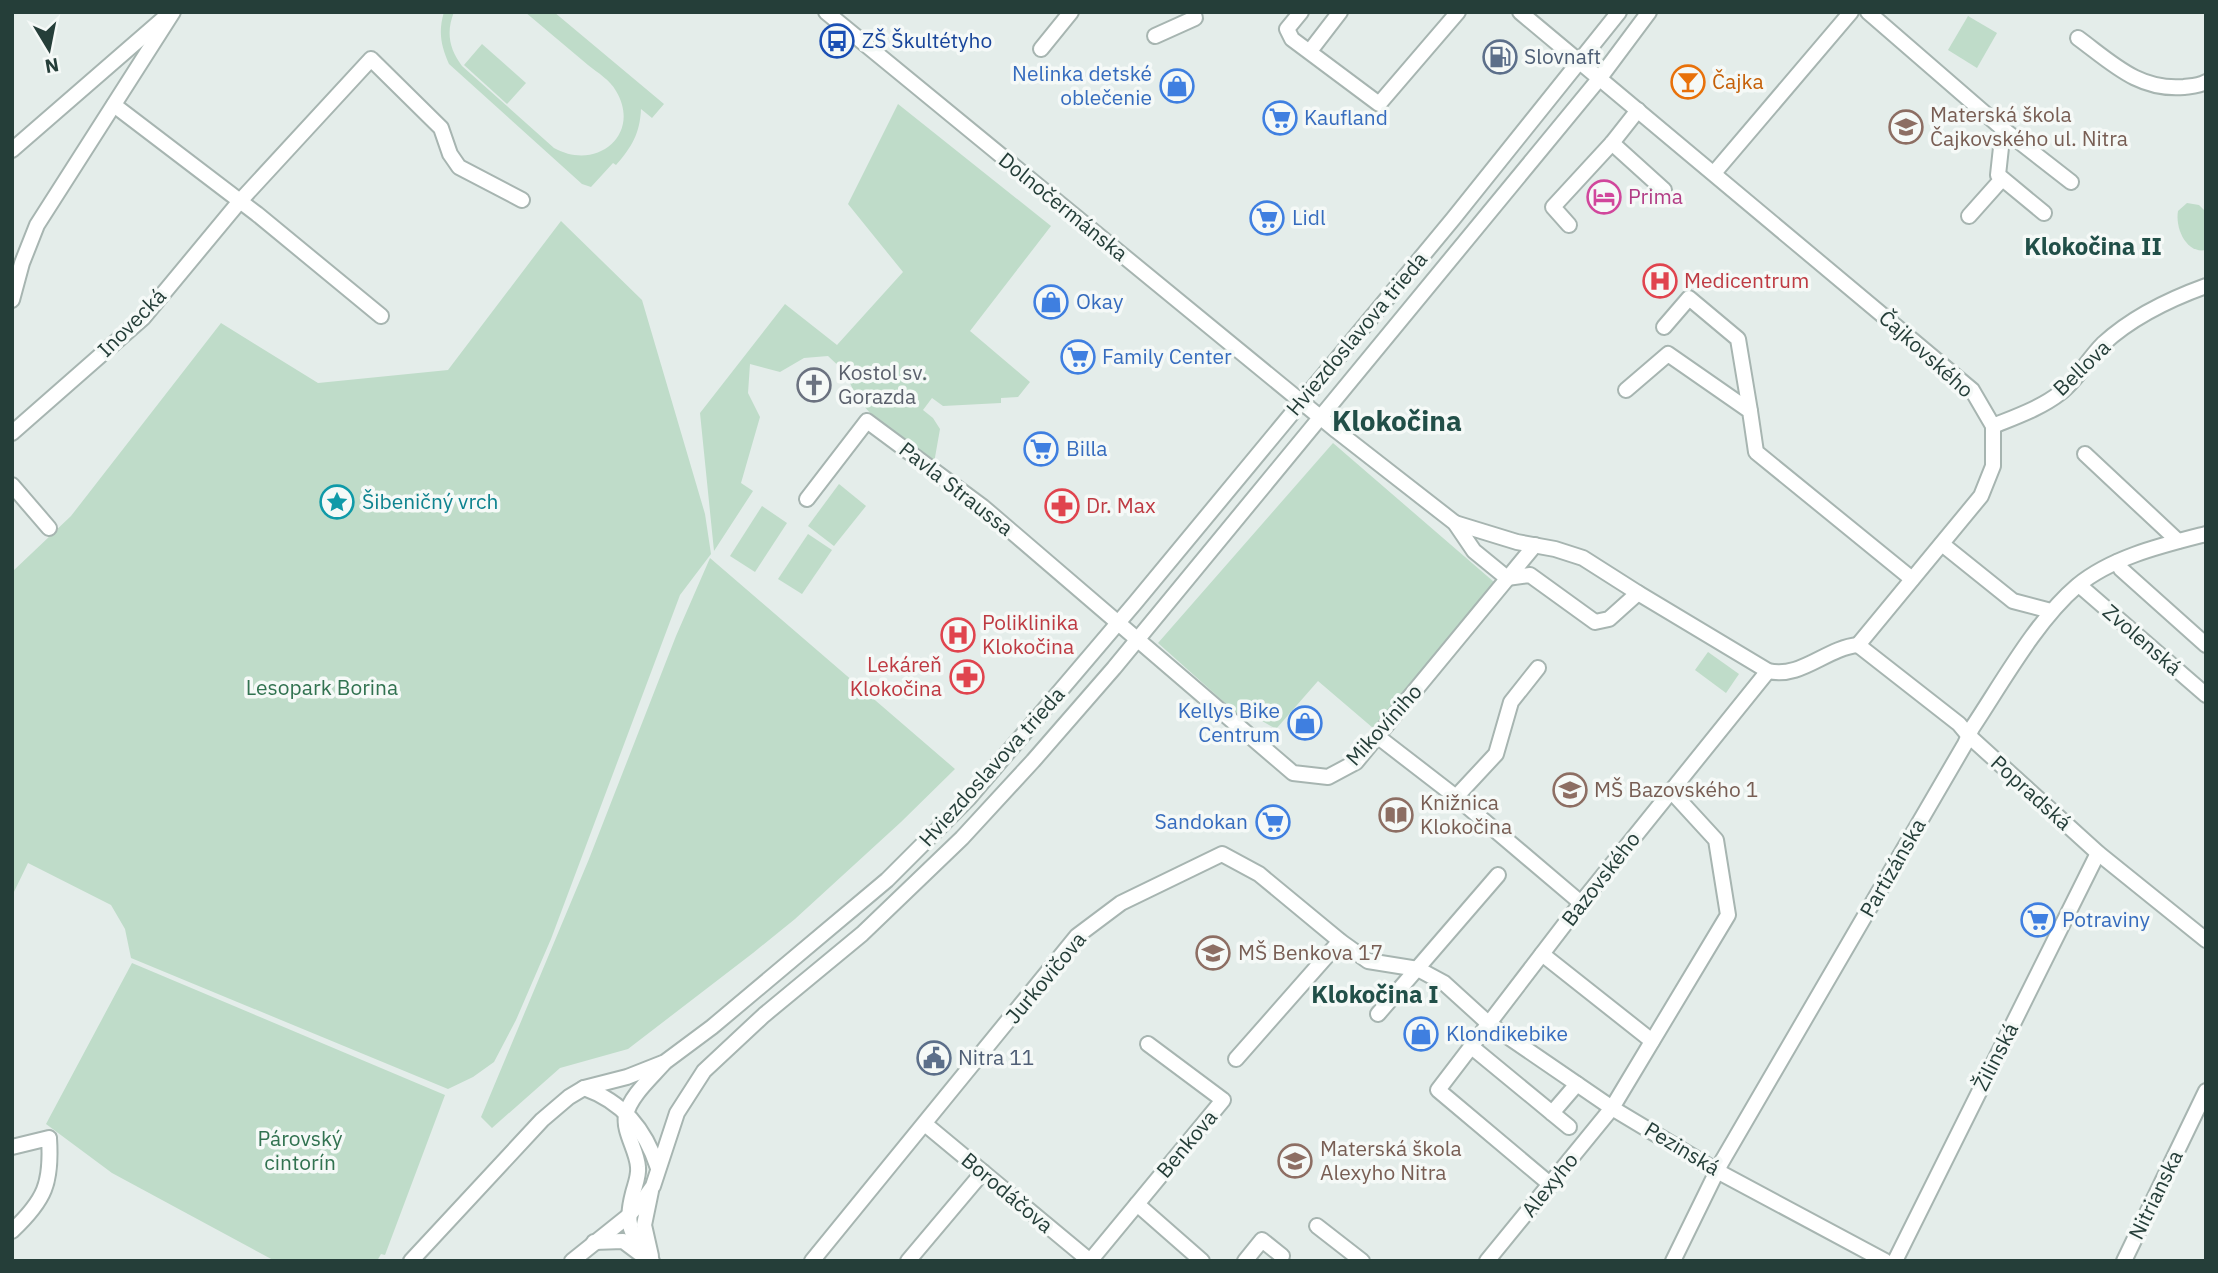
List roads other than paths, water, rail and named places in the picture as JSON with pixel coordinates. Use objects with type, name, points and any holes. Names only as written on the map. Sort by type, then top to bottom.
[{"type":"street","points":[[12,300],[22,263],[37,225],[172,12]]},
{"type":"street","points":[[12,150],[172,12]]},
{"type":"street","name":"Dolnočermánska","points":[[826,12],[1320,417]]},
{"type":"street","points":[[1041,49],[1071,12]]},
{"type":"street","points":[[1154,36],[1195,18],[1194,12]]},
{"type":"street","points":[[1301,12],[1287,29],[1292,39],[1379,104],[1458,12]]},
{"type":"street","points":[[1310,51],[1340,12]]},
{"type":"street","name":"Čajkovského","points":[[1520,12],[1972,390],[1993,426]]},
{"type":"street","name":"Hviezdoslavova trieda","points":[[411,1261],[541,1121],[569,1097],[584,1088],[627,1077],[665,1062],[712,1027],[887,880],[990,775],[1453,219],[1619,12]]},
{"type":"street","name":"Hviezdoslavova trieda","points":[[572,1261],[592,1242],[627,1217],[653,1186],[677,1114],[704,1071],[764,1015],[862,934],[962,838],[1075,715],[1472,235],[1599,79],[1649,12]]},
{"type":"street","points":[[1713,173],[1851,12]]},
{"type":"street","points":[[1868,12],[2003,129],[2071,182]]},
{"type":"street","points":[[2078,38],[2143,83],[2169,88],[2206,82]]},
{"type":"street","name":"Inovecká","points":[[12,433],[143,318],[240,201],[371,59],[441,128],[450,154],[459,167],[522,200]]},
{"type":"street","points":[[114,105],[240,201],[381,316]]},
{"type":"street","points":[[1569,225],[1553,207],[1612,143],[1638,110]]},
{"type":"street","points":[[2003,129],[1998,175],[2044,212]]},
{"type":"street","points":[[1612,143],[1664,190]]},
{"type":"street","points":[[1969,216],[2002,179]]},
{"type":"street","points":[[1453,219],[1472,235]]},
{"type":"street","name":"Bellova","points":[[1993,426],[2061,393],[2104,343],[2147,313],[2206,286]]},
{"type":"street","points":[[1664,327],[1689,298],[1738,339],[1756,452],[1912,579]]},
{"type":"street","points":[[1626,390],[1668,354],[1751,411]]},
{"type":"street","points":[[1320,417],[1455,523],[1474,551],[1507,578],[1530,575],[1595,622],[1609,619],[1638,593]]},
{"type":"street","name":"Pavla Straussa","points":[[807,499],[867,421],[983,507],[1119,622]]},
{"type":"street","points":[[1455,523],[1583,558],[1769,671],[1794,671],[1835,650],[1857,645],[1981,496],[1993,466],[1993,426]]},
{"type":"street","points":[[2085,454],[2178,541]]},
{"type":"street","points":[[12,485],[50,528]]},
{"type":"street","name":"Partizánska","points":[[1673,1261],[1717,1171],[1969,736],[2051,611],[2079,585],[2117,562],[2206,534]]},
{"type":"street","points":[[1942,544],[2013,601],[2051,611]]},
{"type":"street","name":"Mikovíniho","points":[[1119,622],[1136,640],[1293,773],[1328,777],[1356,762],[1535,545]]},
{"type":"street","name":"Zvolenská","points":[[2117,562],[2121,569],[2206,645]]},
{"type":"street","name":"Zvolenská","points":[[2079,585],[2206,695]]},
{"type":"street","name":"Popradská","points":[[1857,645],[1959,724],[2098,853],[2206,940]]},
{"type":"street","points":[[1457,797],[1496,754],[1511,702],[1538,668]]},
{"type":"street","name":"Bazovského","points":[[1551,1185],[1438,1090],[1473,1048],[1488,1023],[1581,903],[1769,671]]},
{"type":"street","points":[[1377,736],[1457,797],[1581,903]]},
{"type":"street","name":"Alexyho","points":[[1487,1261],[1612,1108],[1728,915],[1716,840],[1671,791]]},
{"type":"street","name":"Žilinská","points":[[1895,1261],[2098,853]]},
{"type":"street","name":"Jurkovičova","points":[[812,1261],[1077,936],[1121,903],[1222,854],[1259,874],[1368,961],[1418,969],[1444,983],[1488,1023]]},
{"type":"street","points":[[1378,1014],[1498,874]]},
{"type":"street","points":[[1236,1059],[1340,941]]},
{"type":"street","points":[[1542,954],[1652,1041]]},
{"type":"street","name":"Pezinská","points":[[1488,1023],[1612,1108],[1717,1171],[1885,1261]]},
{"type":"street","name":"Benkova","points":[[1090,1261],[1223,1100],[1148,1044]]},
{"type":"street","points":[[1473,1048],[1569,1127]]},
{"type":"street","points":[[652,1261],[634,1238],[627,1217],[639,1170],[626,1114],[665,1062]]},
{"type":"street","points":[[1552,1113],[1577,1084]]},
{"type":"street","points":[[584,1088],[605,1096],[639,1127],[658,1168]]},
{"type":"street","name":"Nitrianska","points":[[2124,1261],[2206,1091]]},
{"type":"street","name":"Borodáčova","points":[[925,1124],[1090,1261]]},
{"type":"street","points":[[12,1147],[48,1138],[50,1162],[48,1183],[32,1212],[12,1231]]},
{"type":"street","points":[[908,1261],[982,1172]]},
{"type":"street","points":[[652,1261],[644,1225],[653,1186]]},
{"type":"street","points":[[1137,1204],[1202,1261]]},
{"type":"street","points":[[1317,1226],[1362,1261]]},
{"type":"street","points":[[1245,1261],[1262,1240],[1282,1256]]},
{"type":"street","points":[[592,1242],[623,1241],[652,1261]]},
{"type":"place","name":"ZŠ Škultétyho","points":[[837,41]]},
{"type":"place","name":"Slovnaft","points":[[1500,57]]},
{"type":"place","name":"Čajka","points":[[1688,82]]},
{"type":"place","name":"Nelinka detské oblečenie","points":[[1177,86]]},
{"type":"place","name":"Kaufland","points":[[1280,118]]},
{"type":"place","name":"Materská škola Čajkovského ul. Nitra","points":[[1906,127]]},
{"type":"place","name":"Prima","points":[[1604,197]]},
{"type":"place","name":"Lidl","points":[[1267,218]]},
{"type":"place","name":"Medicentrum","points":[[1660,281]]},
{"type":"place","name":"Okay","points":[[1051,302]]},
{"type":"place","name":"Family Center","points":[[1078,357]]},
{"type":"place","name":"Kostol sv. Gorazda","points":[[814,385]]},
{"type":"place","name":"Billa","points":[[1041,449]]},
{"type":"place","name":"Šibeničný vrch","points":[[337,502]]},
{"type":"place","name":"Dr. Max","points":[[1062,506]]},
{"type":"place","name":"Poliklinika Klokočina","points":[[958,635]]},
{"type":"place","name":"Lekáreň Klokočina","points":[[967,677]]},
{"type":"place","name":"Kellys Bike Centrum","points":[[1305,723]]},
{"type":"place","name":"MŠ Bazovského 1","points":[[1570,790]]},
{"type":"place","name":"Knižnica Klokočina","points":[[1396,815]]},
{"type":"place","name":"Sandokan","points":[[1273,822]]},
{"type":"place","name":"Potraviny","points":[[2038,920]]},
{"type":"place","name":"MŠ Benkova 17","points":[[1213,953]]},
{"type":"place","name":"Klondikebike","points":[[1421,1034]]},
{"type":"place","name":"Nitra 11","points":[[934,1058]]},
{"type":"place","name":"Materská škola Alexyho Nitra","points":[[1295,1161]]},
{"type":"district","name":"Klokočina II","points":[[2093,247]]},
{"type":"district","name":"Klokočina","points":[[1397,421]]},
{"type":"district","name":"Klokočina I","points":[[1375,995]]},
{"type":"park label","name":"Lesopark Borina","points":[[322,688]]},
{"type":"park label","name":"Párovský cintorín","points":[[300,1151]]}]
